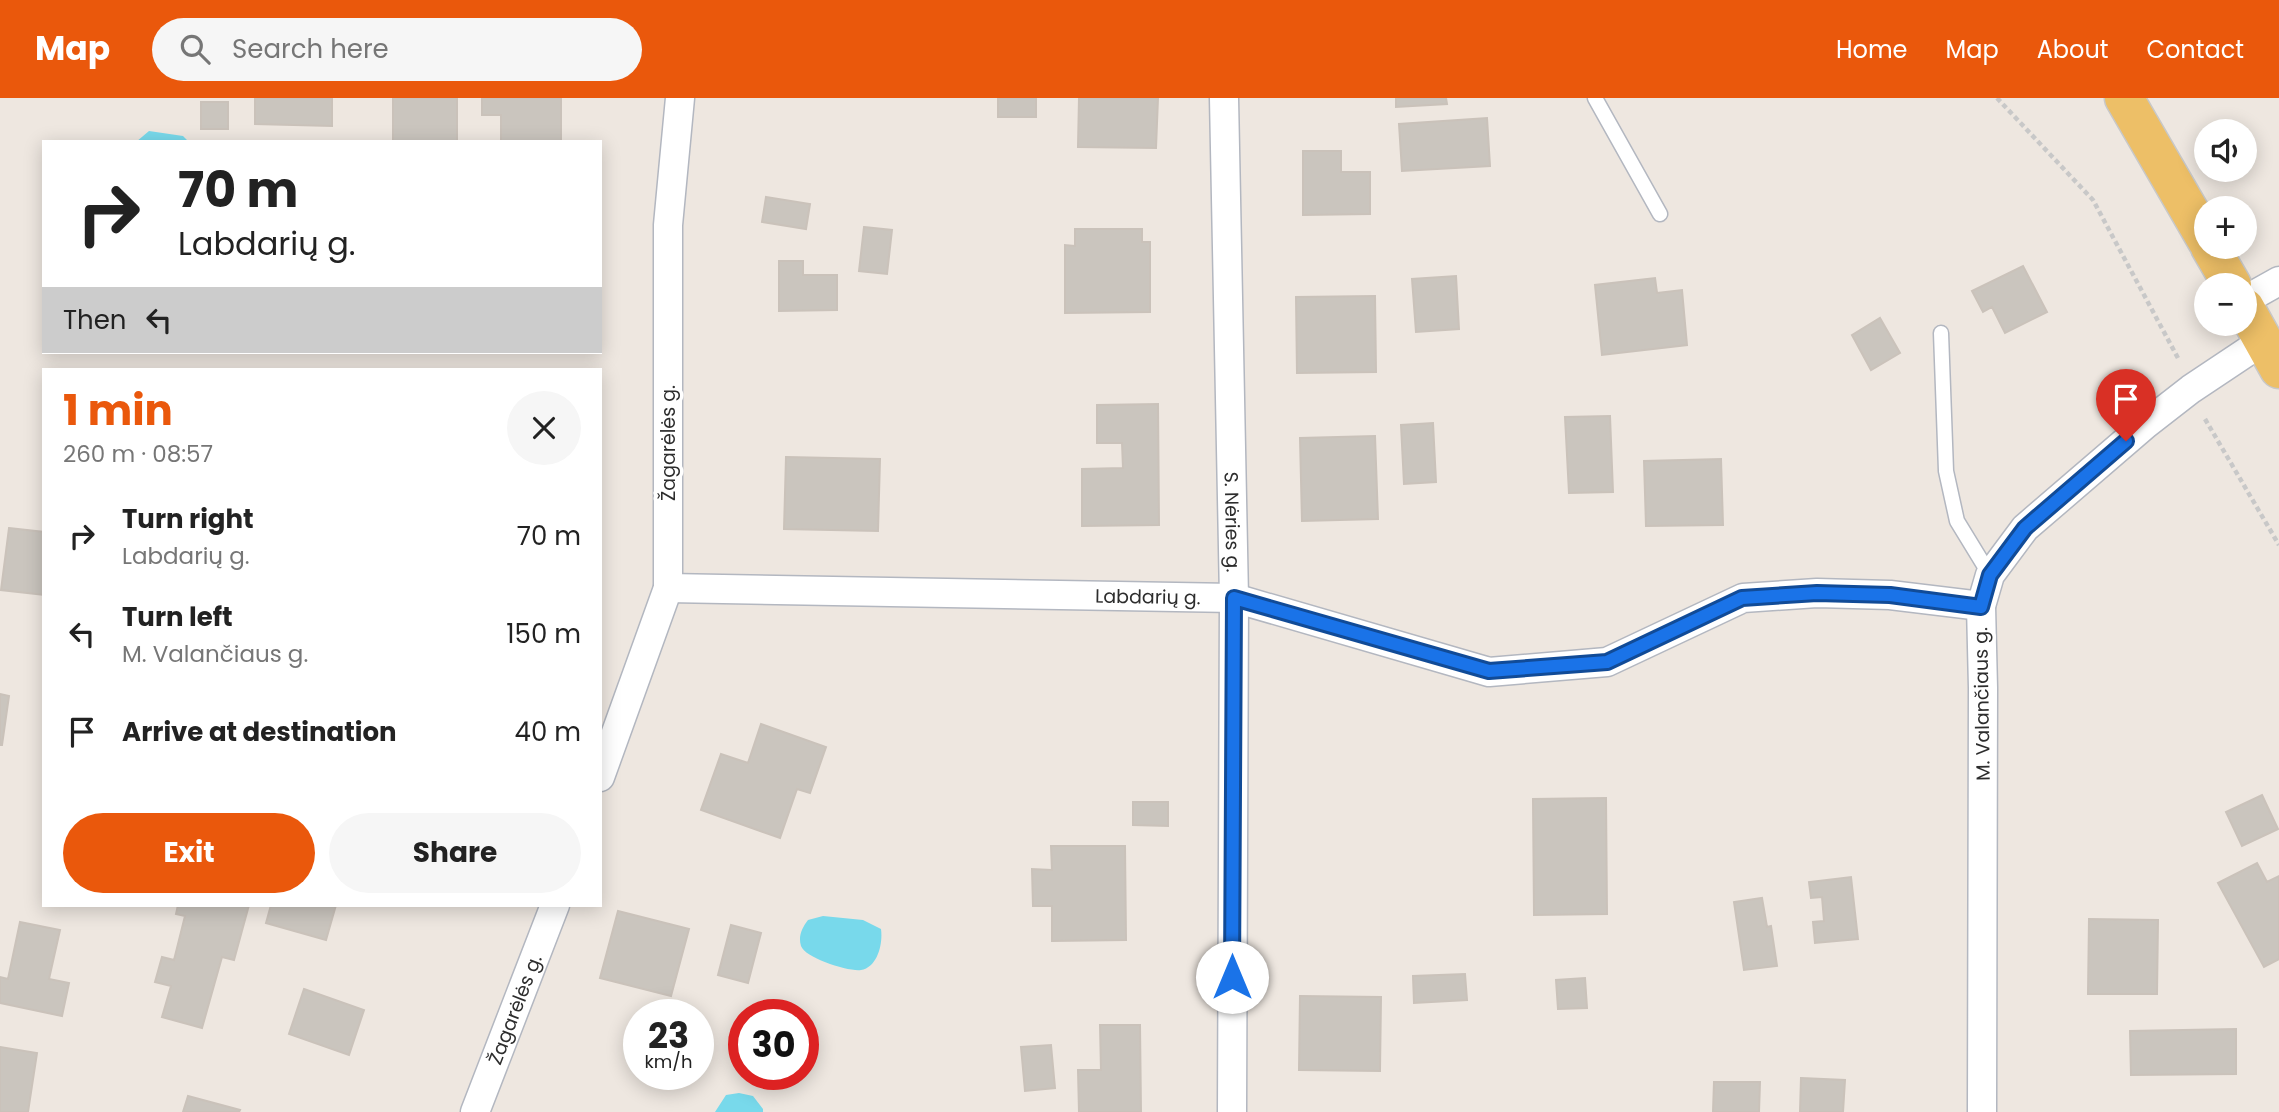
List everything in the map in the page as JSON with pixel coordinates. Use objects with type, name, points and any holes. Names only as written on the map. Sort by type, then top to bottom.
[{"type":"main road","points":[[2124,98],[2194,219]]},
{"type":"street","name":"Žagarėlės g.","points":[[602,771],[668,588],[668,225],[680,98]]},
{"type":"street","name":"S. Nėries g.","points":[[1224,98],[1234,598],[1232,1112]]},
{"type":"street","points":[[2257,293],[2279,281]]},
{"type":"street","name":"M. Valančiaus g.","points":[[1982,1112],[1981,607],[1990,575],[2025,528],[2191,388],[2262,340]]},
{"type":"street","name":"Labdarių g.","points":[[668,588],[1234,598],[1489,671],[1607,662],[1742,598],[1817,593],[1890,595],[1981,607]]},
{"type":"street","name":"Žagarėlės g.","points":[[475,1112],[554,907]]},
{"type":"lane","points":[[1595,98],[1660,214]]},
{"type":"lane","points":[[1941,333],[1946,471],[1957,521],[1990,575]]},
{"type":"path","points":[[1997,98],[2093,200],[2179,359],[2199,409],[2279,545]]},
{"type":"water","points":[[149,131],[183,136],[187,140],[138,140]]},
{"type":"water","points":[[823,916],[863,920],[881,929],[880,947],[872,964],[861,970],[847,969],[804,951],[800,939],[804,926],[808,920]]},
{"type":"water","points":[[739,1093],[753,1096],[763,1112],[715,1112],[726,1095]]},
{"type":"building","points":[[255,98],[332,98],[332,126],[255,124]]},
{"type":"building","points":[[393,98],[457,98],[457,140],[393,140]]},
{"type":"building","points":[[482,98],[561,98],[561,140],[501,140],[501,115],[482,115]]},
{"type":"building","points":[[998,98],[1036,98],[1036,117],[998,117]]},
{"type":"building","points":[[1079,98],[1158,98],[1156,148],[1078,147]]},
{"type":"building","points":[[1396,98],[1446,98],[1447,104],[1396,107]]},
{"type":"building","points":[[201,102],[228,102],[228,129],[201,129]]},
{"type":"building","points":[[1487,118],[1490,166],[1402,171],[1399,124]]},
{"type":"building","points":[[1303,151],[1341,151],[1341,172],[1370,172],[1370,214],[1303,215]]},
{"type":"building","points":[[766,197],[810,204],[806,229],[762,222]]},
{"type":"building","points":[[864,227],[892,230],[887,274],[859,271]]},
{"type":"building","points":[[1075,229],[1142,229],[1142,242],[1150,242],[1150,312],[1065,313],[1065,245],[1075,246]]},
{"type":"building","points":[[779,261],[803,261],[803,275],[837,275],[837,310],[779,311]]},
{"type":"building","points":[[2023,266],[2047,312],[2005,333],[1992,307],[1983,312],[1972,291]]},
{"type":"building","points":[[1456,276],[1459,329],[1416,332],[1412,279]]},
{"type":"building","points":[[1655,278],[1657,293],[1682,290],[1687,345],[1602,355],[1595,285]]},
{"type":"building","points":[[1375,296],[1376,372],[1297,373],[1296,297]]},
{"type":"building","points":[[1880,318],[1900,353],[1871,370],[1852,335]]},
{"type":"building","points":[[1158,404],[1159,525],[1082,526],[1082,469],[1123,468],[1122,443],[1097,443],[1097,405]]},
{"type":"building","points":[[1610,416],[1613,492],[1569,493],[1565,417]]},
{"type":"building","points":[[1433,423],[1436,482],[1404,484],[1401,425]]},
{"type":"building","points":[[1375,436],[1378,519],[1302,521],[1300,438]]},
{"type":"building","points":[[786,457],[880,459],[878,531],[784,529]]},
{"type":"building","points":[[1721,459],[1723,525],[1646,526],[1644,461]]},
{"type":"building","points":[[9,528],[42,532],[42,595],[1,590]]},
{"type":"building","points":[[0,694],[9,696],[2,745],[0,745]]},
{"type":"building","points":[[761,724],[826,747],[810,793],[797,789],[780,838],[701,810],[721,754],[748,763]]},
{"type":"building","points":[[2262,795],[2278,829],[2242,846],[2226,812]]},
{"type":"building","points":[[1606,798],[1607,914],[1534,915],[1533,799]]},
{"type":"building","points":[[1133,802],[1168,802],[1168,826],[1133,825]]},
{"type":"building","points":[[1051,846],[1125,846],[1126,940],[1052,941],[1052,906],[1033,906],[1032,869],[1052,870]]},
{"type":"building","points":[[2257,863],[2267,882],[2279,876],[2279,959],[2264,967],[2218,883]]},
{"type":"building","points":[[1851,877],[1858,939],[1815,943],[1813,922],[1824,921],[1822,897],[1811,898],[1809,882]]},
{"type":"building","points":[[1762,898],[1767,927],[1771,926],[1777,966],[1744,970],[1734,902]]},
{"type":"building","points":[[178,907],[248,907],[234,960],[222,957],[202,1028],[162,1017],[171,986],[155,982],[162,957],[174,960],[185,916],[176,914]]},
{"type":"building","points":[[270,907],[335,907],[326,940],[266,923]]},
{"type":"building","points":[[618,911],[689,929],[671,996],[600,978]]},
{"type":"building","points":[[2089,919],[2158,920],[2157,994],[2088,994]]},
{"type":"building","points":[[20,922],[60,930],[49,979],[69,983],[62,1016],[0,1003],[0,977],[8,979]]},
{"type":"building","points":[[731,925],[761,933],[748,983],[718,975]]},
{"type":"building","points":[[1465,974],[1467,1000],[1414,1003],[1413,976]]},
{"type":"building","points":[[1585,978],[1587,1008],[1558,1009],[1556,980]]},
{"type":"building","points":[[304,989],[364,1010],[349,1055],[289,1034]]},
{"type":"building","points":[[1300,996],[1381,997],[1380,1071],[1299,1070]]},
{"type":"building","points":[[1100,1025],[1140,1025],[1141,1112],[1079,1112],[1078,1070],[1101,1070]]},
{"type":"building","points":[[2236,1029],[2236,1074],[2131,1075],[2130,1031]]},
{"type":"building","points":[[1051,1045],[1055,1088],[1025,1091],[1021,1047]]},
{"type":"building","points":[[0,1047],[37,1053],[28,1112],[0,1112]]},
{"type":"building","points":[[1801,1078],[1845,1080],[1843,1112],[1800,1112]]},
{"type":"building","points":[[1714,1082],[1760,1082],[1759,1112],[1713,1112]]},
{"type":"building","points":[[188,1096],[240,1110],[183,1112]]},
{"type":"route","points":[[1232,977],[1234,598],[1489,671],[1607,662],[1742,598],[1817,593],[1890,595],[1981,607],[1990,575],[2025,528],[2126,441]]}]
